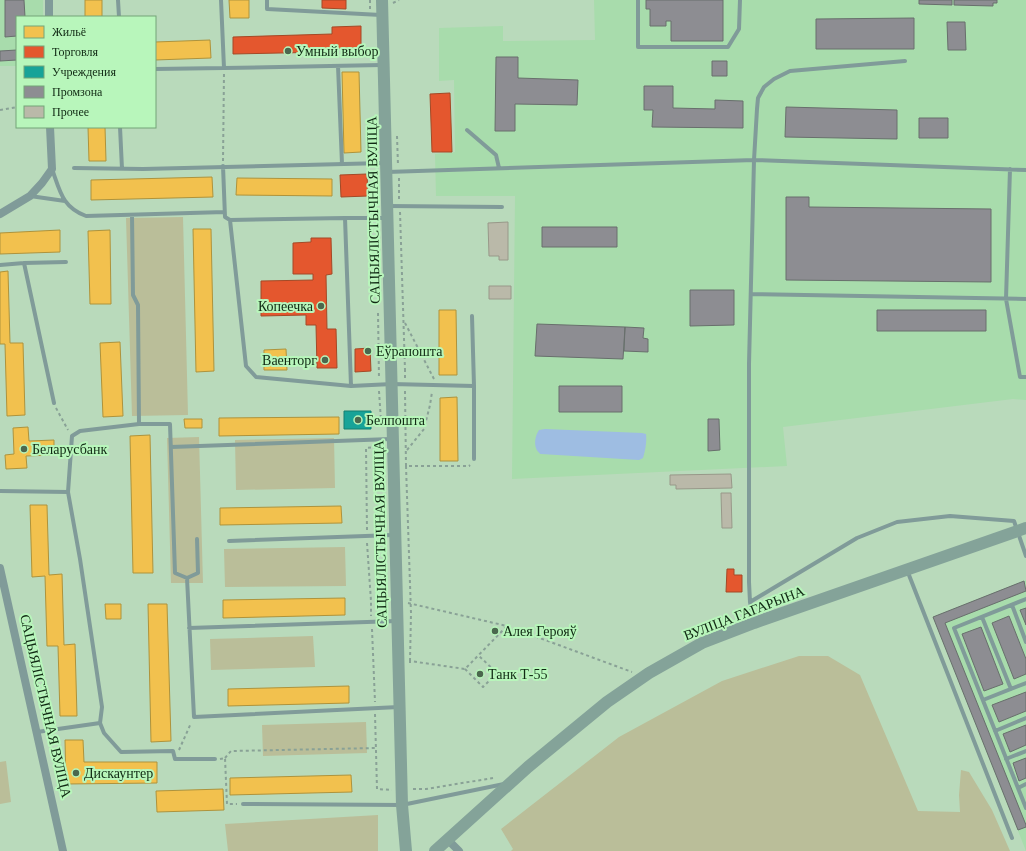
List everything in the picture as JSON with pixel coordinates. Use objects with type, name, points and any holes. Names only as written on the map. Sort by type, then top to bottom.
[{"type":"main road","name":"САЦЫЯЛІСТЫЧНАЯ ВУЛІЦА","points":[[382,0],[376,15],[384,64],[391,169],[392,210],[392,384],[387,439],[395,535],[403,603],[397,621],[402,806],[406,851]]},
{"type":"main road","name":"ВУЛІЦА ГАГАРЫНА","points":[[435,851],[448,840],[505,780],[635,682],[702,643],[754,622],[1022,530]]},
{"type":"street","points":[[48,16],[49,0]]},
{"type":"street","points":[[0,214],[30,196],[52,169],[50,128]]},
{"type":"street","name":"САЦЫЯЛІСТЫЧНАЯ ВУЛІЦА","points":[[0,568],[63,851]]},
{"type":"street","points":[[448,840],[459,851]]},
{"type":"lane","points":[[118,0],[120,16]]},
{"type":"lane","points":[[222,0],[224,68]]},
{"type":"lane","points":[[267,0],[267,9],[376,15]]},
{"type":"lane","points":[[638,0],[638,47],[728,47],[739,29],[740,0]]},
{"type":"lane","points":[[754,622],[750,602],[749,582],[749,364],[754,160],[758,98],[764,87],[774,79],[790,71],[905,61]]},
{"type":"lane","points":[[156,69],[384,64]]},
{"type":"lane","points":[[338,66],[342,164]]},
{"type":"lane","points":[[120,128],[122,168]]},
{"type":"lane","points":[[467,130],[496,155],[498,158],[499,168]]},
{"type":"lane","points":[[74,168],[342,164],[391,169],[499,168],[754,160],[1026,170]]},
{"type":"lane","points":[[223,166],[225,217],[230,220],[345,218],[392,210],[502,207]]},
{"type":"lane","points":[[52,169],[65,201],[76,212],[86,216],[225,212]]},
{"type":"lane","points":[[1010,169],[1006,299],[1020,376],[1026,376]]},
{"type":"lane","points":[[30,196],[65,201]]},
{"type":"lane","points":[[132,215],[133,295],[138,305],[139,424]]},
{"type":"lane","points":[[345,218],[352,386]]},
{"type":"lane","points":[[230,220],[246,366],[256,377],[352,386],[392,384],[474,386]]},
{"type":"lane","points":[[0,265],[66,262]]},
{"type":"lane","points":[[24,263],[54,403]]},
{"type":"lane","points":[[751,294],[1026,299]]},
{"type":"lane","points":[[472,316],[474,459]]},
{"type":"lane","points":[[197,539],[198,573],[187,578],[175,573],[170,424],[139,424],[80,431],[72,436],[68,492],[80,559],[102,707],[100,724],[104,734],[121,752],[174,752],[175,759],[215,759]]},
{"type":"lane","points":[[171,447],[387,439]]},
{"type":"lane","points":[[0,491],[68,492]]},
{"type":"lane","points":[[750,602],[857,538],[898,522],[950,516],[1008,519],[1014,521],[1022,530],[1026,556]]},
{"type":"lane","points":[[229,542],[395,535]]},
{"type":"lane","points":[[907,570],[1012,838]]},
{"type":"lane","points":[[187,578],[194,717],[399,707]]},
{"type":"lane","points":[[1026,599],[954,628],[1026,808]]},
{"type":"lane","points":[[1012,605],[1026,642]]},
{"type":"lane","points":[[982,616],[1011,689]]},
{"type":"lane","points":[[190,628],[397,621]]},
{"type":"lane","points":[[983,700],[1026,683]]},
{"type":"lane","points":[[995,731],[1026,718]]},
{"type":"lane","points":[[37,732],[100,724]]},
{"type":"lane","points":[[1006,759],[1026,751]]},
{"type":"lane","points":[[243,804],[402,806],[505,780]]},
{"type":"lane","points":[[1018,788],[1026,784]]},
{"type":"path","points":[[370,0],[376,15]]},
{"type":"path","points":[[392,0],[393,3],[399,0]]},
{"type":"path","points":[[223,166],[224,68]]},
{"type":"path","points":[[0,110],[16,107]]},
{"type":"path","points":[[397,132],[391,169],[392,210],[405,370],[406,466],[403,603],[411,613],[410,662]]},
{"type":"path","points":[[371,601],[367,536],[366,448],[382,447],[387,439],[378,371],[378,311]]},
{"type":"path","points":[[378,371],[405,370]]},
{"type":"path","points":[[54,403],[72,436]]},
{"type":"path","points":[[406,466],[469,466],[474,459]]},
{"type":"path","points":[[403,603],[507,626],[633,672],[627,677]]},
{"type":"path","points":[[371,616],[376,616]]},
{"type":"path","points":[[465,669],[483,687],[497,673],[480,656]]},
{"type":"path","points":[[175,759],[194,717]]},
{"type":"path","points":[[243,804],[227,804],[226,758],[231,751],[375,748]]},
{"type":"path","points":[[215,759],[226,758]]},
{"type":"path","points":[[413,790],[505,780]]},
{"type":"shaded area","points":[[0,0],[43,0],[43,16],[16,16],[16,66],[0,66]]},
{"type":"shaded area","points":[[594,0],[1026,0],[1026,400],[1013,399],[783,427],[787,466],[512,479],[515,196],[436,196],[435,154],[455,152],[454,80],[439,81],[439,28],[503,26],[503,41],[595,40]]},
{"type":"shaded area","points":[[183,217],[188,415],[132,416],[126,218]]},
{"type":"shaded area","points":[[199,437],[203,583],[171,583],[167,438]]},
{"type":"shaded area","points":[[334,438],[335,488],[236,490],[235,440]]},
{"type":"shaded area","points":[[345,547],[346,586],[225,587],[224,549]]},
{"type":"shaded area","points":[[1026,580],[1026,851],[933,617]]},
{"type":"shaded area","points":[[313,636],[315,667],[211,670],[210,639]]},
{"type":"shaded area","points":[[799,656],[828,656],[860,675],[918,811],[960,812],[959,795],[961,770],[969,772],[992,810],[1010,851],[511,851],[513,849],[501,829],[619,737],[722,681]]},
{"type":"shaded area","points":[[366,722],[367,753],[263,756],[262,725]]},
{"type":"shaded area","points":[[6,761],[11,802],[0,804],[0,762]]},
{"type":"shaded area","points":[[378,815],[378,851],[228,851],[225,824]]},
{"type":"water","points":[[545,429],[646,434],[643,458],[639,460],[541,454],[537,450],[535,440],[539,430]]},
{"type":"building: Жильё","points":[[85,0],[102,0],[102,16],[85,16]]},
{"type":"building: Жильё","points":[[229,0],[249,0],[249,18],[230,18]]},
{"type":"building: Жильё","points":[[210,40],[211,58],[156,60],[156,42]]},
{"type":"building: Жильё","points":[[342,72],[359,72],[361,152],[344,153]]},
{"type":"building: Жильё","points":[[88,128],[105,128],[106,161],[89,161]]},
{"type":"building: Жильё","points":[[212,177],[213,197],[91,200],[91,180]]},
{"type":"building: Жильё","points":[[237,178],[332,179],[332,196],[236,195]]},
{"type":"building: Жильё","points":[[193,229],[211,229],[214,371],[196,372]]},
{"type":"building: Жильё","points":[[60,230],[60,252],[0,254],[0,233]]},
{"type":"building: Жильё","points":[[110,230],[111,304],[90,304],[88,231]]},
{"type":"building: Жильё","points":[[8,271],[10,343],[23,343],[25,415],[7,416],[5,344],[0,344],[0,272]]},
{"type":"building: Жильё","points":[[439,310],[456,310],[457,375],[439,375]]},
{"type":"building: Жильё","points":[[120,342],[123,416],[103,417],[100,343]]},
{"type":"building: Жильё","points":[[286,349],[287,370],[264,370],[264,350]]},
{"type":"building: Жильё","points":[[457,397],[458,461],[440,461],[440,398]]},
{"type":"building: Жильё","points":[[339,417],[339,434],[219,436],[219,418]]},
{"type":"building: Жильё","points":[[184,419],[202,419],[202,428],[185,428]]},
{"type":"building: Жильё","points":[[28,427],[29,441],[54,440],[54,455],[26,456],[27,468],[6,469],[5,455],[14,454],[13,428]]},
{"type":"building: Жильё","points":[[150,435],[153,573],[133,573],[130,436]]},
{"type":"building: Жильё","points":[[30,505],[47,505],[49,575],[62,574],[64,645],[75,644],[77,716],[60,716],[58,646],[47,646],[45,576],[32,577]]},
{"type":"building: Жильё","points":[[341,506],[342,523],[220,525],[220,508]]},
{"type":"building: Жильё","points":[[345,598],[345,615],[223,618],[223,600]]},
{"type":"building: Жильё","points":[[105,604],[121,604],[121,619],[106,619]]},
{"type":"building: Жильё","points":[[148,604],[167,604],[171,741],[151,742]]},
{"type":"building: Жильё","points":[[349,686],[349,703],[228,706],[228,689]]},
{"type":"building: Жильё","points":[[65,740],[83,740],[84,762],[157,762],[157,783],[66,784]]},
{"type":"building: Жильё","points":[[351,775],[352,792],[230,795],[230,778]]},
{"type":"building: Жильё","points":[[223,789],[224,810],[157,812],[156,791]]},
{"type":"building: Торговля","points":[[322,0],[346,0],[346,9],[322,8]]},
{"type":"building: Торговля","points":[[361,26],[361,48],[328,49],[328,52],[233,54],[233,37],[332,34],[332,27]]},
{"type":"building: Торговля","points":[[450,93],[452,152],[432,152],[430,94]]},
{"type":"building: Торговля","points":[[367,174],[368,196],[341,197],[340,175]]},
{"type":"building: Торговля","points":[[311,238],[331,238],[332,274],[326,275],[327,329],[336,329],[337,368],[317,368],[316,325],[306,325],[306,315],[261,316],[261,281],[313,280],[313,274],[293,274],[293,243],[311,242]]},
{"type":"building: Торговля","points":[[370,348],[371,371],[355,372],[355,349]]},
{"type":"building: Торговля","points":[[727,569],[734,569],[734,575],[742,575],[742,592],[726,592]]},
{"type":"building: Учреждения","name":"Белпошта","points":[[344,411],[371,411],[371,429],[344,429]]},
{"type":"building: Промзона","points":[[5,0],[24,0],[25,16],[16,16],[16,36],[5,37]]},
{"type":"building: Промзона","points":[[646,0],[723,0],[723,41],[671,41],[671,21],[666,21],[666,26],[650,26],[650,9],[646,9]]},
{"type":"building: Промзона","points":[[919,0],[952,0],[952,5],[919,4]]},
{"type":"building: Промзона","points":[[954,0],[997,0],[997,3],[993,3],[993,6],[954,5]]},
{"type":"building: Промзона","points":[[914,18],[914,49],[816,49],[816,19]]},
{"type":"building: Промзона","points":[[947,22],[965,22],[966,50],[948,50]]},
{"type":"building: Промзона","points":[[16,50],[16,60],[0,61],[0,51]]},
{"type":"building: Промзона","points":[[496,57],[518,57],[518,78],[578,80],[577,105],[515,104],[515,131],[495,131]]},
{"type":"building: Промзона","points":[[712,61],[727,61],[727,76],[712,76]]},
{"type":"building: Промзона","points":[[644,86],[673,86],[673,108],[715,109],[715,100],[743,101],[743,128],[652,127],[653,110],[644,110]]},
{"type":"building: Промзона","points":[[786,107],[897,110],[897,139],[785,137]]},
{"type":"building: Промзона","points":[[919,118],[948,118],[948,138],[919,138]]},
{"type":"building: Промзона","points":[[786,197],[809,197],[809,207],[991,209],[991,282],[786,280]]},
{"type":"building: Промзона","points":[[542,227],[617,227],[617,247],[542,247]]},
{"type":"building: Промзона","points":[[690,290],[734,290],[734,325],[690,326]]},
{"type":"building: Промзона","points":[[877,310],[986,310],[986,331],[877,331]]},
{"type":"building: Промзона","points":[[537,324],[625,327],[623,359],[535,356]]},
{"type":"building: Промзона","points":[[625,327],[644,328],[643,338],[648,339],[648,352],[624,351]]},
{"type":"building: Промзона","points":[[559,386],[622,386],[622,412],[559,412]]},
{"type":"building: Промзона","points":[[708,419],[719,419],[720,450],[708,451]]},
{"type":"building: Промзона","points":[[1024,581],[1026,591],[945,623],[1026,825],[1026,827],[1018,830],[933,617]]},
{"type":"building: Промзона","points":[[1026,608],[1026,625],[1020,610]]},
{"type":"building: Промзона","points":[[1009,616],[1026,659],[1026,674],[1014,679],[992,623]]},
{"type":"building: Промзона","points":[[981,627],[1003,684],[984,691],[962,634]]},
{"type":"building: Промзона","points":[[1026,692],[1026,711],[999,722],[992,705]]},
{"type":"building: Промзона","points":[[1026,725],[1026,745],[1010,752],[1003,734]]},
{"type":"building: Промзона","points":[[1026,758],[1026,778],[1019,781],[1013,763]]},
{"type":"building: Прочее","points":[[508,222],[508,260],[499,260],[499,256],[489,256],[488,223]]},
{"type":"building: Прочее","points":[[489,286],[511,286],[511,299],[489,299]]},
{"type":"building: Прочее","points":[[731,474],[732,488],[676,489],[676,485],[670,485],[670,475]]},
{"type":"building: Прочее","points":[[721,493],[731,493],[732,528],[722,528]]},
{"type":"place","name":"Умный выбор","points":[[288,51]]},
{"type":"place","name":"Копеечка","points":[[321,306]]},
{"type":"place","name":"Еўрапошта","points":[[368,351]]},
{"type":"place","name":"Ваенторг","points":[[325,360]]},
{"type":"place","name":"Белпошта","points":[[358,420]]},
{"type":"place","name":"Беларусбанк","points":[[24,449]]},
{"type":"place","name":"Алея Герояў","points":[[495,631]]},
{"type":"place","name":"Танк Т-55","points":[[480,674]]},
{"type":"place","name":"Дискаунтер","points":[[76,773]]}]
